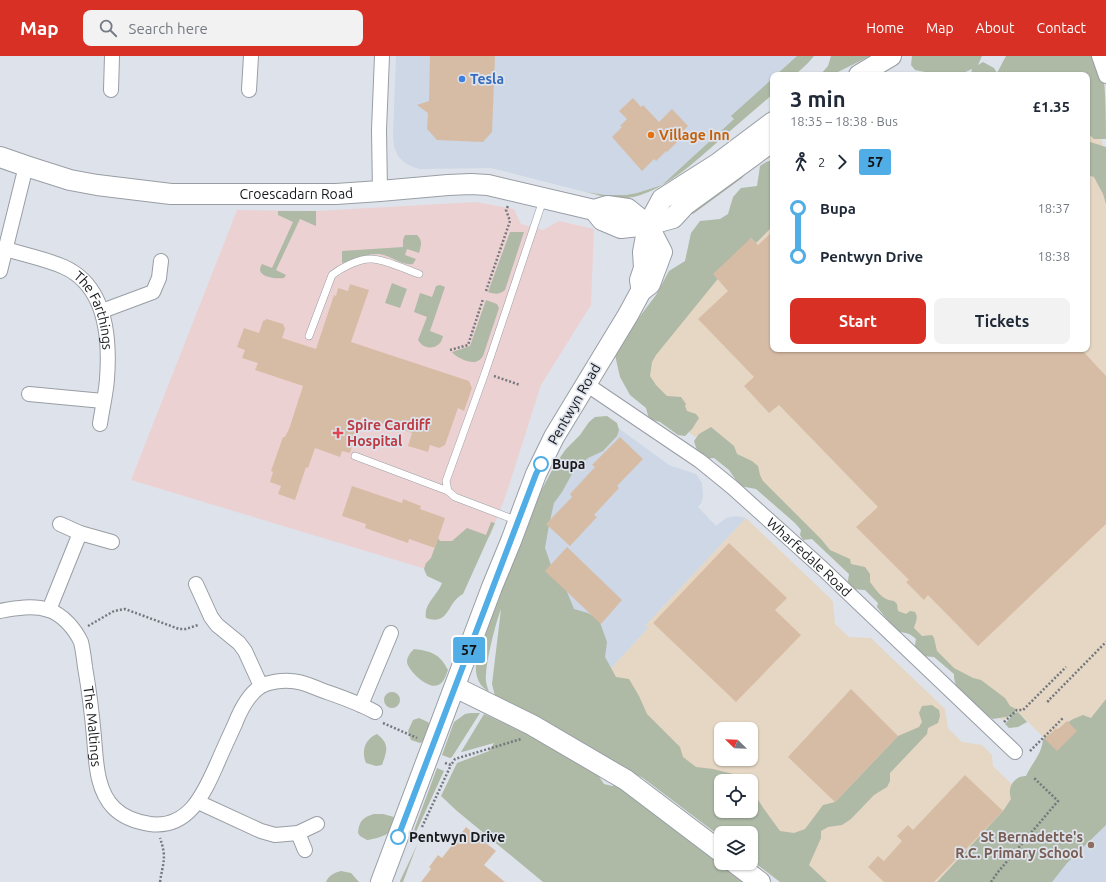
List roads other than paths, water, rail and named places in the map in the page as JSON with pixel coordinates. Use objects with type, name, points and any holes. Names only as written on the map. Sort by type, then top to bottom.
[{"type":"street","points":[[111,90],[112,56]]},
{"type":"street","points":[[249,90],[251,56]]},
{"type":"street","points":[[380,192],[379,130],[382,56]]},
{"type":"street","points":[[864,72],[891,56]]},
{"type":"street","points":[[1099,56],[1106,76]]},
{"type":"street","name":"Pentwyn Road","points":[[381,882],[536,474],[554,437],[641,291],[640,280],[644,268],[643,252],[648,226],[662,199],[717,164],[770,124]]},
{"type":"street","points":[[648,226],[673,218],[685,205],[770,143]]},
{"type":"street","name":"Croescadarn Road","points":[[0,157],[70,180],[97,185],[171,194],[329,194],[380,192],[448,184],[488,185],[594,210],[607,206],[628,209],[648,226]]},
{"type":"street","points":[[0,271],[26,166]]},
{"type":"street","name":"The Farthings","points":[[6,249],[65,267],[88,284],[97,299],[102,312],[108,358],[107,381],[100,424]]},
{"type":"street","points":[[102,312],[153,292],[160,278],[161,261]]},
{"type":"street","name":"Wharfedale Road","points":[[586,384],[700,461],[732,487],[817,564],[1015,752]]},
{"type":"street","points":[[29,394],[103,401]]},
{"type":"street","points":[[60,524],[80,533],[112,542]]},
{"type":"street","points":[[49,610],[80,533]]},
{"type":"street","points":[[196,584],[211,617],[217,625],[239,643],[245,651],[261,686],[280,681],[292,680],[305,683],[361,704],[375,712]]},
{"type":"street","name":"The Maltings","points":[[0,611],[27,607],[49,610],[68,623],[76,634],[81,643],[88,685],[98,776],[106,796],[114,808],[125,816],[139,822],[156,825],[174,822],[187,814],[198,802],[206,790],[239,714],[253,693],[261,686]]},
{"type":"street","points":[[361,704],[391,633]]},
{"type":"street","points":[[455,687],[532,725],[626,780],[714,847]]},
{"type":"street","points":[[198,802],[261,831],[275,835],[298,833],[317,824]]},
{"type":"street","points":[[298,833],[305,850]]},
{"type":"street","points":[[744,870],[760,882]]},
{"type":"lane","points":[[448,491],[446,481],[485,373],[544,198]]},
{"type":"lane","points":[[309,336],[332,275],[339,269],[350,264],[371,259],[419,274]]},
{"type":"lane","points":[[355,456],[448,491],[455,497],[519,521]]},
{"type":"place","name":"Tesla","points":[[462,79]]},
{"type":"place","name":"Village Inn","points":[[651,135]]},
{"type":"place","name":"Spire Cardiff Hospital","points":[[338,433]]},
{"type":"place","name":"Bupa","points":[[541,464]]},
{"type":"place","name":"Pentwyn Drive","points":[[398,837]]},
{"type":"place","name":"St Bernadette's R.C. Primary School","points":[[1091,845]]}]
